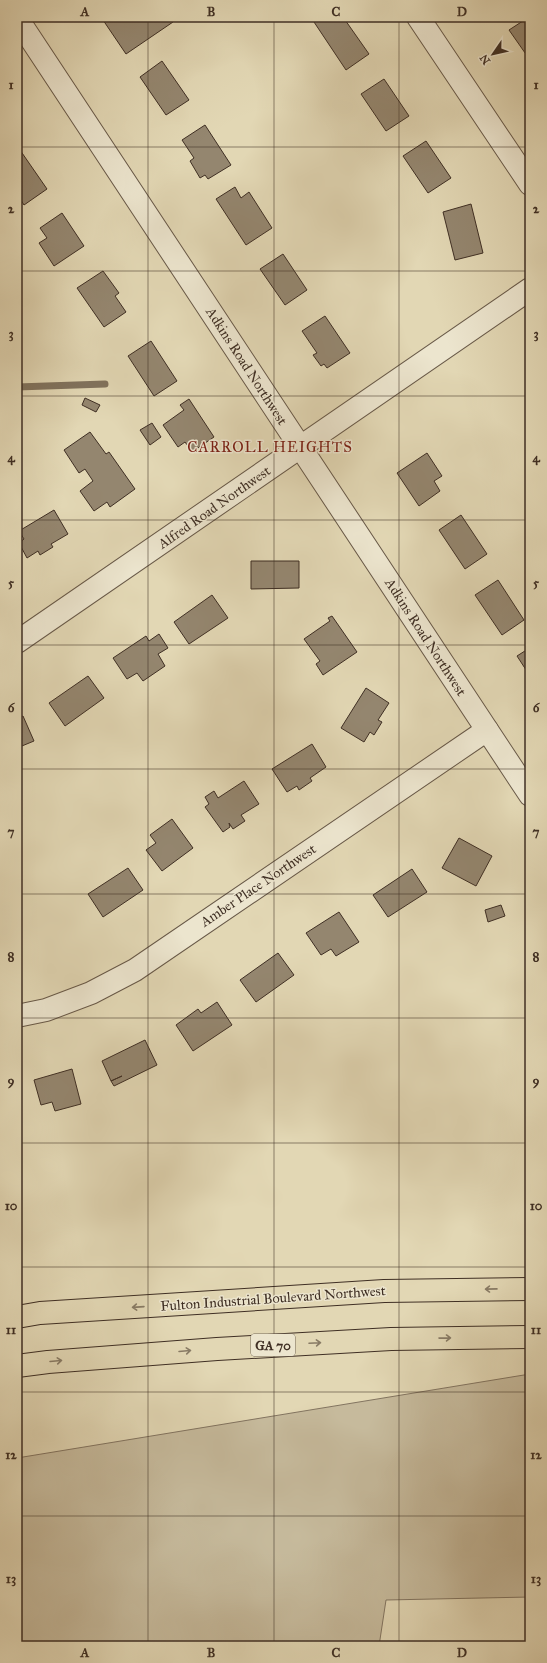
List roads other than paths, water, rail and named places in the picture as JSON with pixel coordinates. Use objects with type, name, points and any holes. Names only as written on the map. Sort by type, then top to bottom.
[{"type":"main road","name":"Fulton Industrial Boulevard Northwest","points":[[17,1317],[40,1314],[384,1291],[530,1288]]},
{"type":"main road","name":"GA 70","points":[[17,1366],[48,1362],[217,1349],[383,1339],[530,1337]]},
{"type":"street","points":[[418,17],[530,184]]},
{"type":"street","name":"Adkins Road Northwest","points":[[17,18],[530,795]]},
{"type":"street","name":"Alfred Road Northwest","points":[[17,642],[530,289]]},
{"type":"street","name":"Amber Place Northwest","points":[[17,1016],[46,1010],[91,993],[135,970],[487,730]]},
{"type":"waterway","points":[[17,387],[105,384]]},
{"type":"district","name":"CARROLL HEIGHTS","points":[[270,447]]}]
